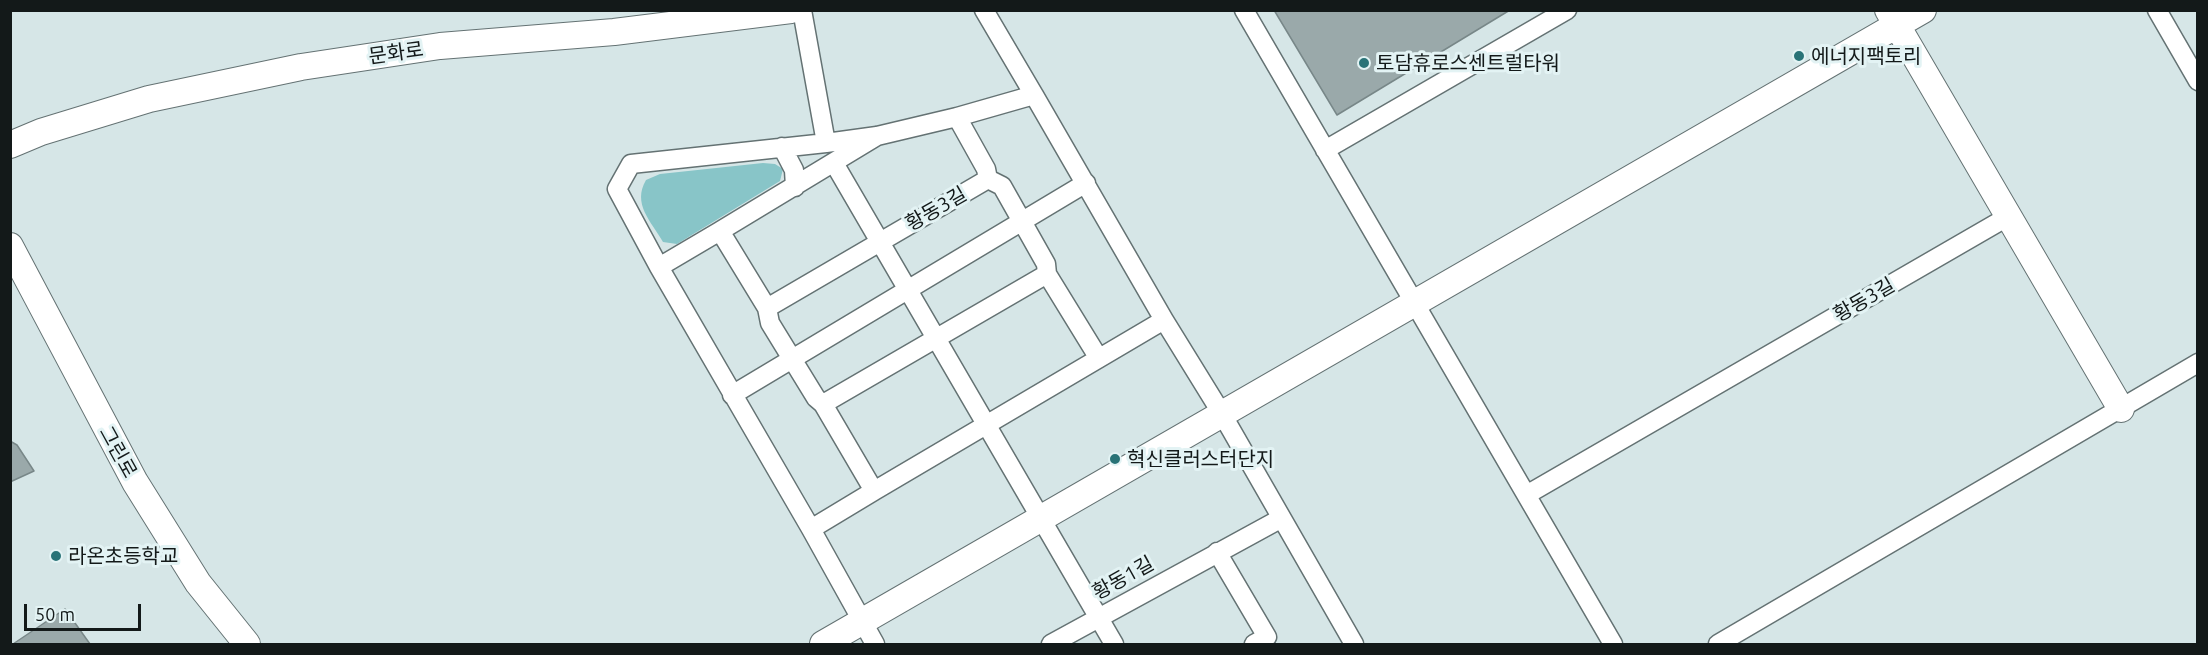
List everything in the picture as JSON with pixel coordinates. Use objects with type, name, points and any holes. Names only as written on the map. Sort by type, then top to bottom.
[{"type":"street","name":"문화로","points":[[10,145],[41,132],[150,99],[301,67],[440,46],[614,32],[791,10]]},
{"type":"street","points":[[802,10],[826,143]]},
{"type":"street","points":[[984,10],[1164,320],[1222,414],[1354,645]]},
{"type":"street","points":[[1244,10],[1415,305],[1528,494],[1613,645]]},
{"type":"street","points":[[1325,150],[1566,10]]},
{"type":"street","points":[[823,645],[1415,305],[1892,18],[1923,10]]},
{"type":"street","points":[[2157,10],[2198,81]]},
{"type":"street","points":[[1892,18],[2121,408]]},
{"type":"street","points":[[875,645],[811,529],[659,267],[617,189],[631,164],[877,136],[957,117],[1034,95]]},
{"type":"street","name":"황동3길","points":[[767,308],[988,179],[986,170],[957,117]]},
{"type":"street","points":[[659,267],[877,136]]},
{"type":"street","points":[[782,147],[794,170],[795,187]]},
{"type":"street","points":[[834,163],[1114,645]]},
{"type":"street","points":[[988,179],[1002,186],[1046,264],[1047,274],[1098,357]]},
{"type":"street","points":[[732,394],[1086,183]]},
{"type":"street","name":"황동3길","points":[[1528,494],[2008,216]]},
{"type":"street","points":[[720,231],[767,308],[770,323],[816,398],[823,404],[874,491]]},
{"type":"street","name":"그린로","points":[[10,246],[135,482],[198,582],[247,645]]},
{"type":"street","points":[[823,404],[1047,274]]},
{"type":"street","points":[[811,529],[986,423],[1164,320]]},
{"type":"street","points":[[1718,645],[2198,363]]},
{"type":"street","name":"황동1길","points":[[1052,645],[1098,617],[1280,519]]},
{"type":"street","points":[[1217,552],[1265,642]]},
{"type":"shaded area","points":[[763,163],[775,164],[783,169],[780,181],[677,244],[663,242],[642,205],[642,189],[646,180],[660,174]]},
{"type":"building","name":"토담휴로스센트럴타워","points":[[1274,10],[1510,10],[1337,115]]},
{"type":"building","points":[[10,441],[17,445],[34,471],[10,482]]},
{"type":"building","points":[[65,609],[90,644],[13,644]]},
{"type":"place","name":"에너지팩토리","points":[[1799,56]]},
{"type":"place","name":"토담휴로스센트럴타워","points":[[1364,63]]},
{"type":"place","name":"혁신클러스터단지","points":[[1115,459]]},
{"type":"place","name":"라온초등학교","points":[[56,556]]}]
